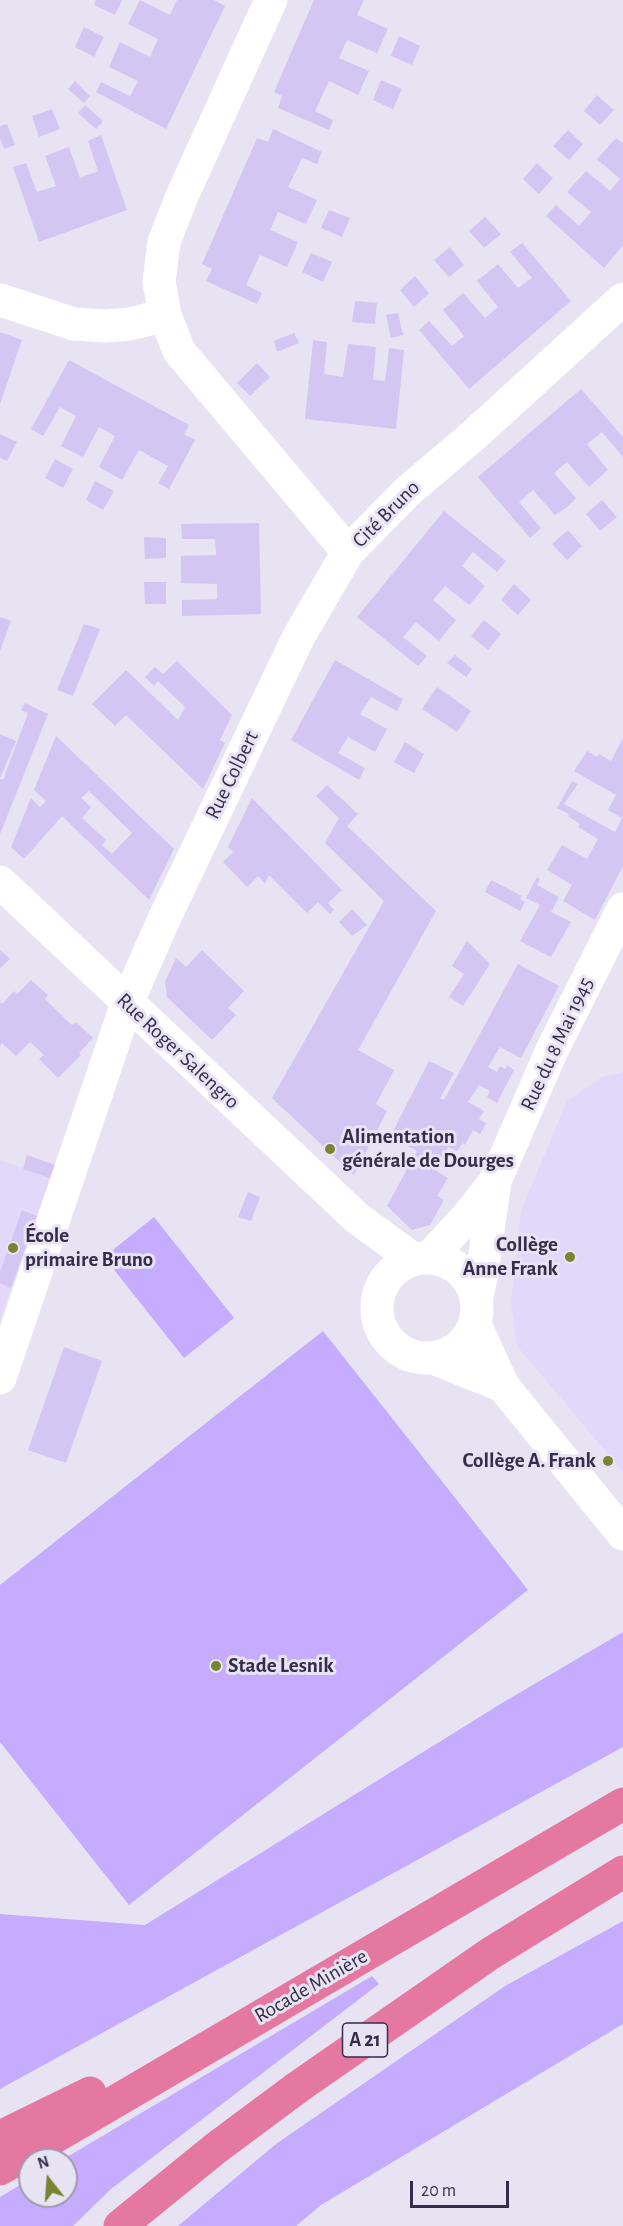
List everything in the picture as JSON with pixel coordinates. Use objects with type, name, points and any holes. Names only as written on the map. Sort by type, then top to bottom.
[{"type":"highway","name":"Rocade Minière","points":[[0,2169],[623,1804]]},
{"type":"highway","name":"A 21","points":[[120,2226],[216,2148],[298,2087],[491,1953],[623,1872]]},
{"type":"highway","points":[[0,2137],[300,1993]]},
{"type":"street","name":"Cité Bruno","points":[[271,0],[182,196],[164,242],[159,282],[165,315],[179,351],[348,552],[408,491],[474,435],[623,299]]},
{"type":"street","points":[[0,300],[74,324],[106,326],[130,324],[165,315]]},
{"type":"street","name":"Rue Colbert","points":[[0,1378],[127,1003],[165,917],[298,638],[348,552]]},
{"type":"street","name":"Rue Roger Salengro","points":[[0,882],[357,1218],[421,1258]]},
{"type":"street","name":"Rue du 8 Mai 1945","points":[[476,1310],[495,1181],[552,1050],[623,909]]},
{"type":"street","name":"Rue du 8 Mai 1945","points":[[421,1258],[495,1181]]},
{"type":"street","name":"Rue Roger Salengro","points":[[357,1218],[367,1245],[379,1292]]},
{"type":"street","points":[[503,1386],[433,1358],[416,1357],[400,1351],[388,1340],[380,1325],[376,1308],[379,1292],[392,1271],[402,1264],[421,1258],[445,1260],[470,1280],[476,1310],[503,1386],[623,1534]]},
{"type":"street","points":[[433,1358],[451,1352],[465,1341],[476,1310]]},
{"type":"shaded area","name":"Collège Anne Frank","points":[[623,1072],[623,1472],[517,1346],[511,1303],[521,1211],[567,1101],[602,1077]]},
{"type":"shaded area","name":"École primaire Bruno","points":[[0,1160],[50,1178],[0,1319]]},
{"type":"shaded area","points":[[154,1217],[234,1318],[184,1358],[104,1257]]},
{"type":"shaded area","name":"Stade Lesnik","points":[[323,1331],[528,1590],[129,1905],[0,1742],[0,1585]]},
{"type":"shaded area","points":[[623,1632],[623,1747],[0,2089],[0,1914],[145,1925],[502,1703]]},
{"type":"shaded area","points":[[623,1921],[623,2024],[321,2205],[296,2226],[178,2226],[276,2144],[505,1986]]},
{"type":"shaded area","points":[[372,1976],[379,1984],[111,2189],[73,2226],[0,2226],[0,2197],[18,2186],[18,2208],[78,2208],[78,2151]]},
{"type":"building","points":[[96,0],[122,0],[115,15],[94,5]]},
{"type":"building","points":[[140,0],[170,15],[177,0],[214,0],[225,6],[166,129],[96,92],[101,82],[130,96],[138,81],[109,67],[120,42],[150,57],[158,39],[128,24]]},
{"type":"building","points":[[314,0],[364,0],[357,15],[388,29],[377,53],[347,40],[339,58],[369,71],[358,95],[329,81],[315,111],[333,120],[329,130],[278,108],[282,96],[274,92]]},
{"type":"building","points":[[84,27],[104,37],[94,57],[75,47]]},
{"type":"building","points":[[399,36],[420,46],[412,65],[391,56]]},
{"type":"building","points":[[381,80],[402,89],[393,109],[373,100]]},
{"type":"building","points":[[75,81],[90,96],[84,103],[68,89]]},
{"type":"building","points":[[597,95],[614,110],[600,125],[584,111]]},
{"type":"building","points":[[85,105],[103,121],[96,129],[78,113]]},
{"type":"building","points":[[52,109],[60,129],[39,137],[32,116]]},
{"type":"building","points":[[7,124],[15,145],[4,149],[0,138],[0,126]]},
{"type":"building","points":[[273,129],[322,152],[317,164],[302,158],[288,187],[317,200],[306,224],[278,212],[270,230],[298,242],[287,267],[260,255],[246,285],[262,293],[257,304],[206,281],[212,269],[202,264],[257,138],[268,142]]},
{"type":"building","points":[[568,130],[583,144],[569,160],[553,146]]},
{"type":"building","points":[[101,135],[127,210],[39,242],[13,167],[26,163],[37,192],[56,186],[45,156],[69,147],[80,178],[98,171],[88,141]]},
{"type":"building","points":[[616,138],[623,143],[623,245],[604,268],[546,216],[556,205],[579,226],[591,212],[567,192],[586,171],[610,191],[620,179],[597,159]]},
{"type":"building","points":[[537,163],[553,178],[539,194],[523,179]]},
{"type":"building","points":[[329,210],[350,218],[342,237],[321,228]]},
{"type":"building","points":[[485,217],[501,234],[484,248],[469,231]]},
{"type":"building","points":[[522,243],[571,301],[469,389],[419,330],[429,321],[452,346],[464,336],[443,310],[463,293],[485,318],[498,307],[477,281],[498,264],[518,288],[532,278],[510,252]]},
{"type":"building","points":[[450,247],[464,265],[449,277],[434,260]]},
{"type":"building","points":[[311,253],[332,262],[323,282],[302,272]]},
{"type":"building","points":[[415,276],[429,293],[414,307],[400,290]]},
{"type":"building","points":[[355,301],[377,303],[375,324],[352,322]]},
{"type":"building","points":[[398,313],[403,335],[391,338],[386,315]]},
{"type":"building","points":[[0,332],[22,340],[0,404]]},
{"type":"building","points":[[294,333],[299,343],[277,352],[274,341]]},
{"type":"building","points":[[313,340],[327,342],[324,374],[343,377],[348,344],[376,347],[373,380],[385,381],[389,348],[404,350],[396,429],[305,419]]},
{"type":"building","points":[[69,360],[189,425],[184,434],[195,440],[169,489],[158,483],[168,466],[139,450],[122,480],[99,467],[115,436],[99,427],[83,457],[61,446],[76,416],[60,407],[43,436],[31,429]]},
{"type":"building","points":[[257,363],[270,377],[250,396],[237,383]]},
{"type":"building","points":[[581,389],[623,437],[623,457],[602,432],[587,444],[608,470],[589,487],[567,462],[554,473],[576,498],[566,508],[555,515],[533,490],[519,502],[541,528],[530,538],[478,477]]},
{"type":"building","points":[[0,434],[17,442],[7,461],[0,458]]},
{"type":"building","points":[[55,459],[73,469],[63,488],[45,478]]},
{"type":"building","points":[[95,481],[114,491],[103,510],[86,500]]},
{"type":"building","points":[[602,500],[617,517],[600,531],[586,514]]},
{"type":"building","points":[[444,511],[506,561],[497,572],[473,552],[462,566],[485,586],[477,596],[469,605],[445,586],[433,600],[456,620],[439,641],[416,622],[403,637],[427,656],[418,666],[357,617]]},
{"type":"building","points":[[259,523],[261,614],[182,616],[182,600],[217,599],[217,584],[181,583],[181,556],[216,555],[215,539],[182,539],[181,524]]},
{"type":"building","points":[[568,530],[582,546],[567,560],[552,544]]},
{"type":"building","points":[[144,537],[166,538],[166,558],[145,559]]},
{"type":"building","points":[[144,582],[166,582],[166,604],[145,604]]},
{"type":"building","points":[[514,584],[531,600],[518,615],[501,600]]},
{"type":"building","points":[[0,617],[11,621],[0,651]]},
{"type":"building","points":[[484,620],[501,634],[488,650],[471,636]]},
{"type":"building","points":[[84,624],[100,629],[73,696],[57,690]]},
{"type":"building","points":[[455,655],[472,669],[466,677],[447,663]]},
{"type":"building","points":[[335,660],[403,699],[397,711],[371,697],[360,714],[387,729],[375,752],[348,737],[338,753],[365,768],[359,780],[291,740]]},
{"type":"building","points":[[177,661],[232,715],[220,740],[225,743],[203,789],[126,715],[115,726],[92,704],[126,670],[178,720],[185,707],[158,681],[154,686],[145,677],[155,667],[163,674]]},
{"type":"building","points":[[437,687],[471,711],[457,732],[422,709]]},
{"type":"building","points":[[25,703],[48,714],[0,834],[0,779],[3,780],[28,713],[21,710]]},
{"type":"building","points":[[0,734],[16,741],[0,778]]},
{"type":"building","points":[[56,736],[174,849],[149,900],[62,816],[24,859],[11,847],[31,798],[40,807],[46,801],[34,790]],"holes":[[[89,791],[132,833],[112,854],[102,845],[106,840],[82,818],[91,807],[81,798]]]},
{"type":"building","points":[[623,738],[623,866],[595,920],[563,901],[572,885],[547,870],[562,845],[587,859],[598,839],[578,827],[580,824],[568,816],[569,814],[557,808],[572,781],[578,784],[564,804],[615,832],[622,818],[608,810],[616,795],[574,771],[587,751],[597,757],[599,754],[611,761]]},
{"type":"building","points":[[405,742],[424,754],[414,773],[394,762]]},
{"type":"building","points":[[327,785],[358,814],[347,826],[436,911],[358,1050],[394,1070],[376,1104],[387,1111],[354,1175],[272,1098],[384,901],[325,843],[339,818],[316,796]]},
{"type":"building","points":[[252,798],[342,890],[328,903],[334,910],[330,914],[318,902],[307,913],[269,875],[265,884],[258,876],[247,887],[223,862],[233,852],[228,847]]},
{"type":"building","points":[[537,877],[540,879],[537,885],[559,897],[551,912],[571,922],[551,957],[520,941],[540,905],[526,898]]},
{"type":"building","points":[[491,880],[522,896],[520,899],[525,902],[520,911],[485,892]]},
{"type":"building","points":[[352,909],[367,925],[352,936],[339,922]]},
{"type":"building","points":[[467,941],[490,964],[463,1006],[449,997],[464,974],[452,966]]},
{"type":"building","points":[[0,950],[10,959],[0,968]]},
{"type":"building","points":[[202,950],[244,991],[228,1008],[236,1015],[212,1040],[167,997],[165,982],[176,958],[186,967]]},
{"type":"building","points":[[518,964],[559,986],[521,1058],[500,1047],[488,1067],[497,1072],[500,1066],[505,1069],[507,1065],[514,1070],[497,1103],[487,1097],[490,1091],[479,1085],[468,1102],[484,1111],[479,1119],[486,1123],[480,1134],[473,1130],[465,1145],[463,1143],[457,1151],[448,1147],[435,1170],[448,1178],[437,1196],[444,1200],[430,1225],[412,1230],[387,1206],[417,1151],[390,1137],[429,1061],[454,1073],[440,1098],[444,1100]]},
{"type":"building","points":[[31,980],[48,995],[45,999],[58,1012],[72,1025],[76,1022],[93,1038],[79,1053],[81,1055],[58,1078],[39,1059],[44,1055],[30,1042],[16,1056],[2,1043],[0,1046],[0,1002],[2,1004],[14,991],[17,994]]},
{"type":"building","points":[[27,1155],[55,1165],[50,1178],[23,1169]]},
{"type":"building","points":[[248,1192],[260,1197],[251,1221],[238,1217]]},
{"type":"building","points":[[22,1210],[37,1216],[11,1288],[0,1283],[0,1272]]},
{"type":"building","points":[[64,1347],[102,1361],[66,1463],[28,1450]]},
{"type":"place","name":"Alimentation générale de Dourges","points":[[330,1149]]},
{"type":"place","name":"École primaire Bruno","points":[[13,1248]]},
{"type":"place","name":"Collège Anne Frank","points":[[570,1257]]},
{"type":"place","name":"Collège A. Frank","points":[[608,1461]]},
{"type":"place","name":"Stade Lesnik","points":[[216,1666]]}]
